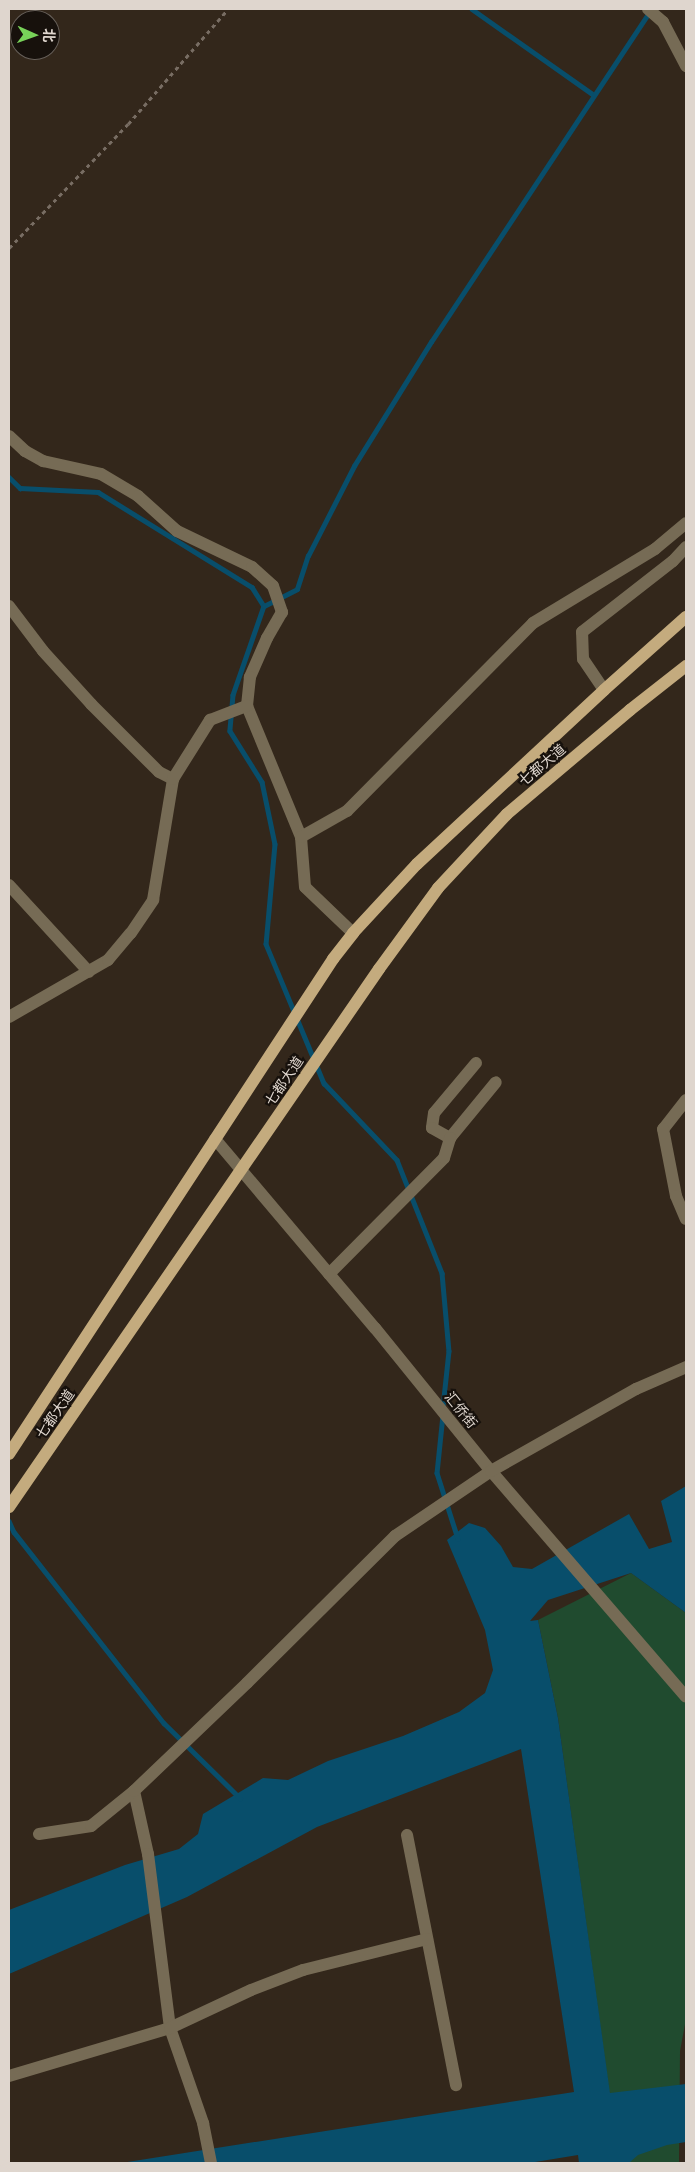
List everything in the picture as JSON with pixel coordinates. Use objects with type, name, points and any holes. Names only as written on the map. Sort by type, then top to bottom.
[{"type":"main road","points":[[604,690],[686,616]]},
{"type":"main road","points":[[604,690],[686,627]]},
{"type":"main road","points":[[630,710],[686,666]]},
{"type":"main road","points":[[630,710],[686,672]]},
{"type":"main road","name":"七都大道","points":[[11,1451],[333,959],[353,933],[417,864],[604,690]]},
{"type":"main road","name":"七都大道","points":[[9,1507],[304,1078],[438,888],[507,814],[630,710]]},
{"type":"street","points":[[648,9],[663,22],[686,66]]},
{"type":"street","points":[[9,436],[26,451],[43,461],[101,474],[138,496],[177,531],[252,567],[273,586],[282,612],[267,638],[250,677],[243,708],[302,838],[305,887],[353,933]]},
{"type":"street","points":[[302,838],[347,811],[534,623],[655,549],[686,523]]},
{"type":"street","points":[[604,690],[583,659],[582,632],[673,561],[686,547]]},
{"type":"street","points":[[9,606],[43,651],[91,704],[158,772],[173,779]]},
{"type":"street","points":[[9,1017],[108,960],[125,940],[153,900],[173,779],[210,720],[216,716],[243,708]]},
{"type":"street","points":[[9,885],[89,972]]},
{"type":"street","points":[[450,1138],[432,1128],[434,1114],[476,1063]]},
{"type":"street","points":[[329,1274],[444,1158],[450,1138],[496,1082]]},
{"type":"street","points":[[686,1100],[663,1129],[676,1196],[686,1219]]},
{"type":"street","name":"汇侨街","points":[[215,1139],[465,1439],[686,1698]]},
{"type":"street","points":[[39,1834],[91,1826],[134,1791],[248,1683],[394,1536],[492,1471],[636,1389],[686,1367]]},
{"type":"street","points":[[134,1791],[148,1854],[170,2028],[203,2123],[211,2163]]},
{"type":"street","points":[[407,1836],[456,2085]]},
{"type":"street","points":[[9,2076],[170,2028],[251,1990],[303,1970],[427,1939]]},
{"type":"path","points":[[9,248],[128,124],[228,9]]},
{"type":"green space","points":[[631,1573],[686,1613],[686,2019],[680,2051],[679,2163],[619,2163],[558,1718],[538,1620]]},
{"type":"water","points":[[686,1486],[686,1613],[631,1573],[548,1600],[530,1621],[538,1620],[558,1718],[610,2093],[686,2084],[686,2142],[667,2145],[638,2155],[629,2163],[579,2163],[578,2155],[529,2163],[121,2163],[574,2092],[521,1749],[317,1827],[187,1897],[9,1974],[9,1910],[125,1865],[179,1849],[198,1834],[203,1814],[263,1778],[288,1780],[328,1761],[403,1736],[459,1712],[485,1693],[493,1670],[485,1630],[447,1540],[469,1523],[485,1528],[501,1546],[513,1567],[532,1569],[629,1514],[649,1549],[672,1542],[661,1501]]},
{"type":"waterway","points":[[472,9],[594,95]]},
{"type":"waterway","points":[[264,606],[297,589],[308,556],[354,466],[431,342],[650,11]]},
{"type":"waterway","points":[[9,477],[20,488],[98,492],[252,587],[264,606],[233,695],[230,731],[262,782],[275,844],[266,944],[324,1083],[397,1160],[442,1273],[449,1351],[443,1407]]},
{"type":"waterway","points":[[443,1415],[437,1473],[458,1539]]},
{"type":"waterway","points":[[9,1521],[14,1532],[164,1723],[240,1798]]}]
